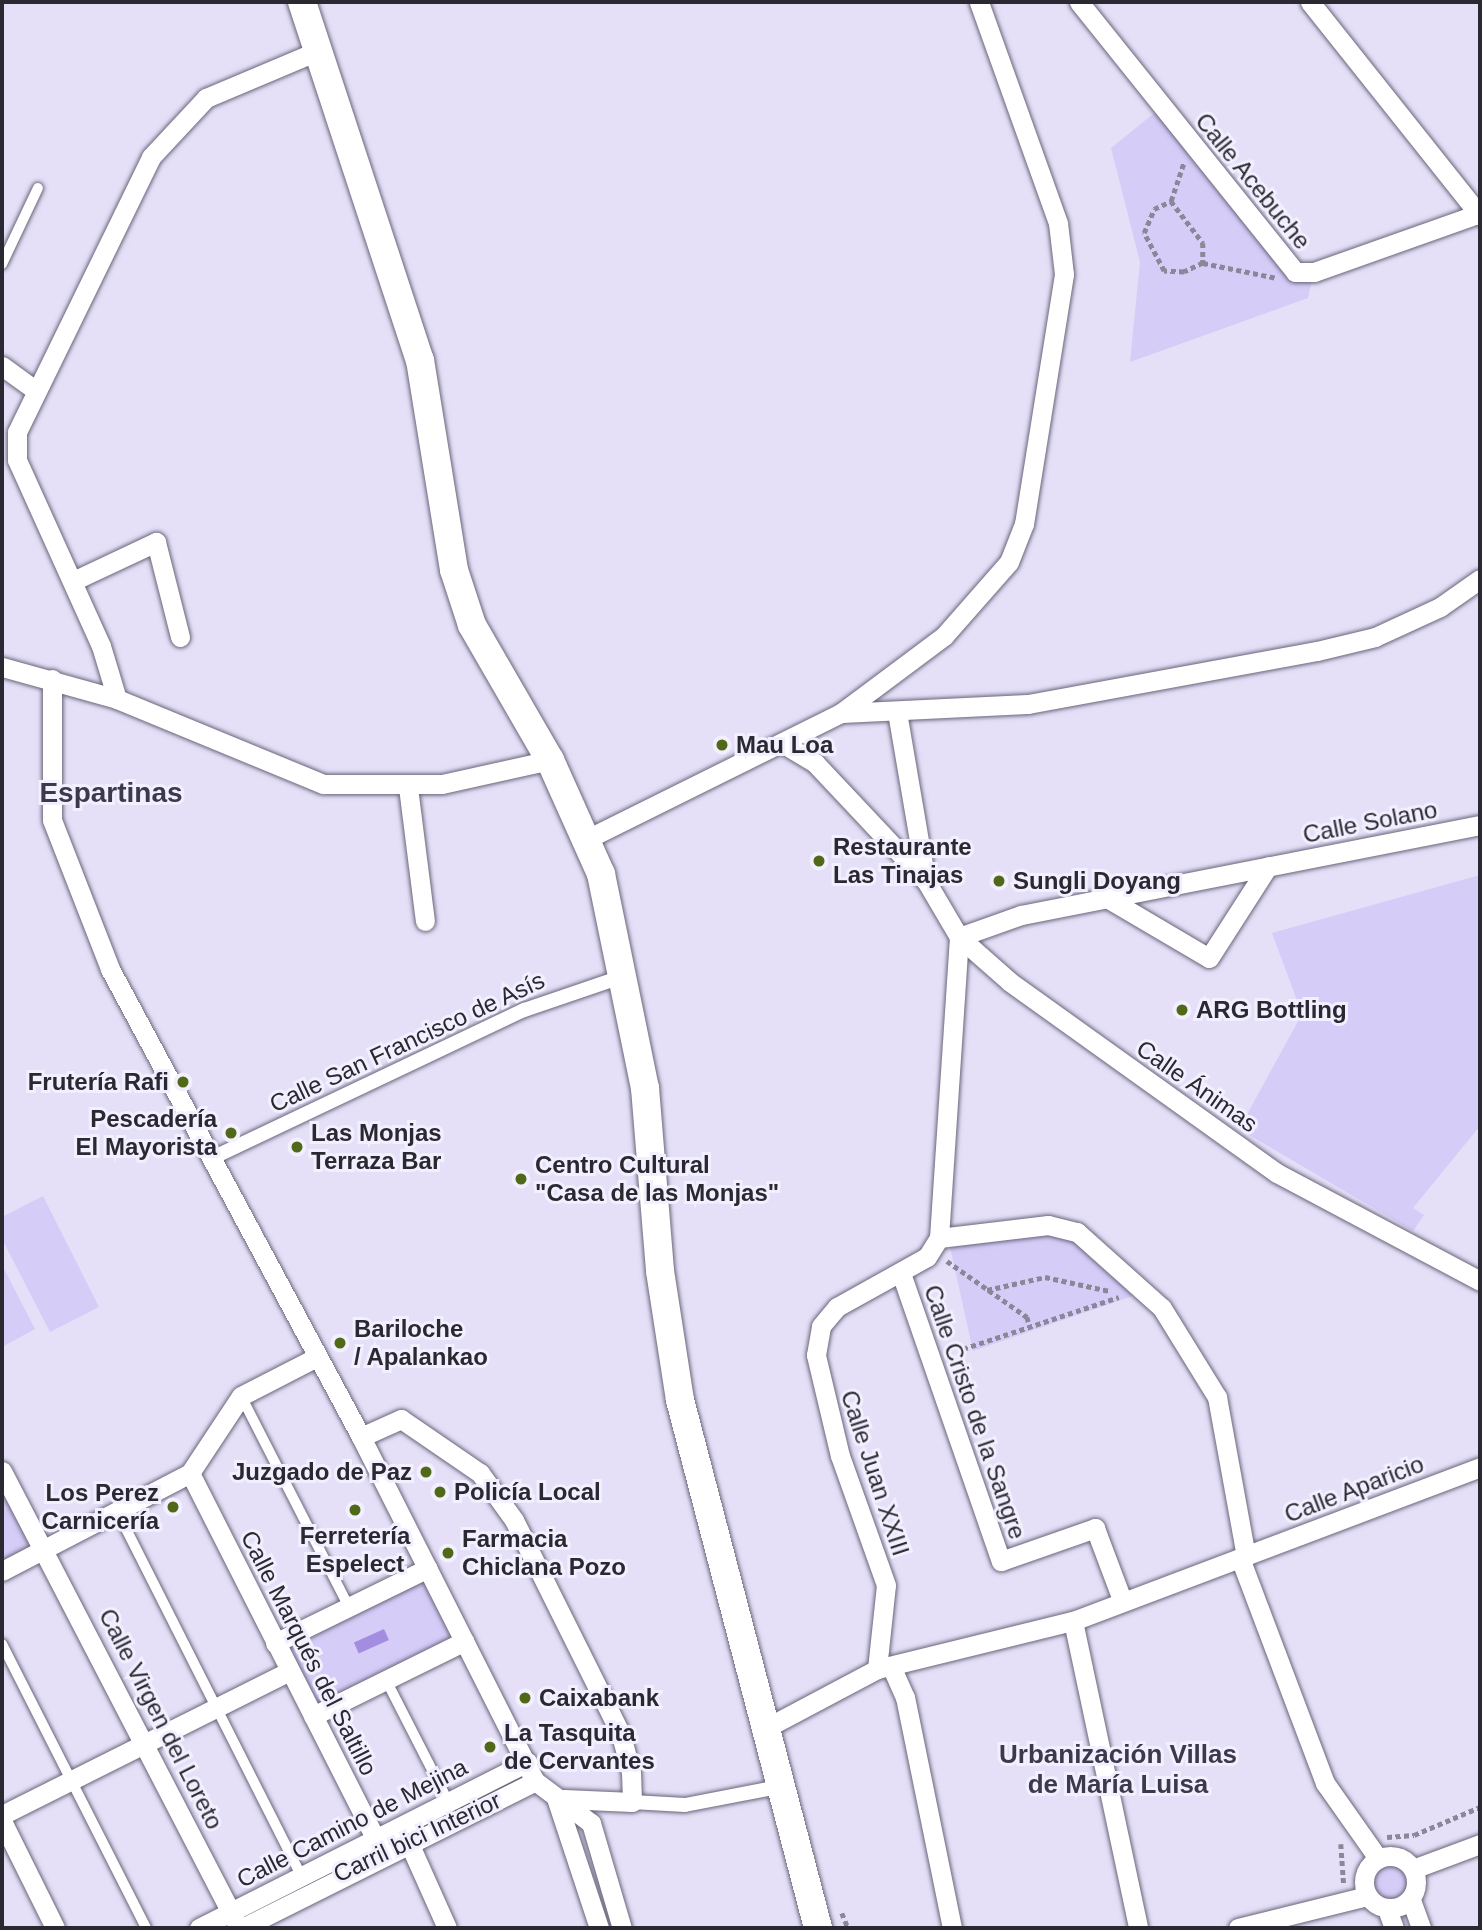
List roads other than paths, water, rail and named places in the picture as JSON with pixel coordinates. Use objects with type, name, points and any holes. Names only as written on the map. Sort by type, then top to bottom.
[{"type":"main road","points":[[302,2],[420,360],[454,570],[472,625],[550,760],[587,839],[626,975],[645,1088],[660,1271],[680,1400],[784,1786],[818,1926]]},
{"type":"street","points":[[587,839],[841,713],[981,601],[1009,562],[1024,524],[1064,274],[1058,223],[979,2]]},
{"type":"street","name":"Calle Acebuche","points":[[1079,2],[1295,272],[1314,272],[1479,215]]},
{"type":"street","points":[[1310,2],[1479,215]]},
{"type":"street","points":[[117,699],[73,581],[17,460],[17,432],[34,389],[151,157],[205,98],[317,51]]},
{"type":"street","points":[[2,366],[34,389]]},
{"type":"street","points":[[73,581],[156,542],[180,637]]},
{"type":"street","points":[[841,713],[1028,704],[1375,637],[1440,607],[1480,579]]},
{"type":"street","points":[[2,667],[117,699],[323,784],[408,786],[489,778],[550,760]]},
{"type":"street","points":[[52,679],[52,820],[110,969],[361,1437],[535,1782],[591,1823],[622,1928]]},
{"type":"street","name":"Calle Ánimas","points":[[897,712],[926,881]]},
{"type":"street","name":"Calle Ánimas","points":[[782,743],[815,763],[926,881],[959,937],[1010,982],[1277,1173],[1480,1281]]},
{"type":"street","points":[[408,786],[425,921]]},
{"type":"street","name":"Calle Solano","points":[[959,937],[1021,915],[1480,825]]},
{"type":"street","points":[[1107,898],[1209,958],[1268,866]]},
{"type":"street","points":[[959,937],[939,1238],[1048,1225],[1077,1232],[1163,1308],[1217,1396],[1243,1557],[1325,1783],[1378,1858]]},
{"type":"street","name":"Calle San Francisco de Asís","points":[[210,1159],[524,1010],[626,975]]},
{"type":"street","name":"Calle Juan XXIII","points":[[884,1667],[886,1585],[840,1456],[816,1355],[821,1326],[838,1307],[927,1257],[939,1238]]},
{"type":"street","name":"Calle Cristo de la Sangre","points":[[901,1273],[1001,1561],[1096,1528],[1121,1597]]},
{"type":"street","points":[[2,1571],[190,1473],[241,1396],[317,1357]]},
{"type":"street","points":[[361,1437],[401,1419],[454,1451],[480,1473],[520,1531],[621,1735],[632,1802]]},
{"type":"street","name":"Calle Aparicio","points":[[884,1667],[1073,1620],[1121,1597],[1243,1557],[1480,1467]]},
{"type":"street","name":"Calle Virgen del Loreto","points":[[2,1471],[147,1743],[238,1923]]},
{"type":"street","name":"Calle Marqués del Saltillo","points":[[190,1473],[380,1846]]},
{"type":"street","points":[[275,1643],[428,1568]]},
{"type":"street","points":[[1073,1620],[1138,1928]]},
{"type":"street","points":[[313,1716],[465,1641]]},
{"type":"street","points":[[768,1727],[884,1667],[905,1698],[952,1928]]},
{"type":"street","points":[[2,1815],[289,1671]]},
{"type":"street","name":"Calle Camino de Mejina","points":[[199,1928],[238,1923],[380,1846],[448,1801],[527,1762]]},
{"type":"street","name":"Calle Camino de Mejina","points":[[238,1923],[301,1876],[380,1846],[410,1843],[535,1782]]},
{"type":"street","points":[[556,1798],[685,1805],[784,1786]]},
{"type":"street","points":[[556,1798],[598,1928]]},
{"type":"street","points":[[2,1821],[55,1928]]},
{"type":"street","points":[[410,1843],[447,1928]]},
{"type":"street","points":[[1413,1869],[1480,1844]]},
{"type":"street","points":[[1367,1896],[1365,1874],[1378,1858],[1395,1856],[1413,1869],[1417,1884],[1411,1900],[1421,1928]]},
{"type":"street","points":[[1238,1928],[1367,1896],[1387,1909],[1394,1928]]},
{"type":"street","points":[[1387,1909],[1411,1900]]},
{"type":"lane","points":[[2,264],[38,188]]},
{"type":"lane","points":[[241,1396],[349,1607]]},
{"type":"lane","points":[[117,1511],[301,1876]]},
{"type":"lane","points":[[2,1644],[146,1928]]},
{"type":"lane","points":[[386,1680],[448,1801]]},
{"type":"place","name":"Mau Loa","points":[[722,745]]},
{"type":"place","name":"Restaurante Las Tinajas","points":[[819,861]]},
{"type":"place","name":"Sungli Doyang","points":[[999,881]]},
{"type":"place","name":"ARG Bottling","points":[[1182,1010]]},
{"type":"place","name":"Frutería Rafi","points":[[183,1082]]},
{"type":"place","name":"Pescadería El Mayorista","points":[[231,1133]]},
{"type":"place","name":"Las Monjas Terraza Bar","points":[[297,1147]]},
{"type":"place","name":"Centro Cultural \"Casa de las Monjas\"","points":[[521,1179]]},
{"type":"place","name":"Bariloche / Apalankao","points":[[340,1343]]},
{"type":"place","name":"Juzgado de Paz","points":[[426,1472]]},
{"type":"place","name":"Policía Local","points":[[440,1492]]},
{"type":"place","name":"Los Perez Carnicería","points":[[173,1507]]},
{"type":"place","name":"Ferretería Espelect","points":[[355,1510]]},
{"type":"place","name":"Farmacia Chiclana Pozo","points":[[448,1553]]},
{"type":"place","name":"Caixabank","points":[[525,1698]]},
{"type":"place","name":"La Tasquita de Cervantes","points":[[490,1747]]},
{"type":"district","name":"Espartinas","points":[[111,793]]},
{"type":"district","name":"Urbanización Villas de María Luisa","points":[[1118,1770]]}]
